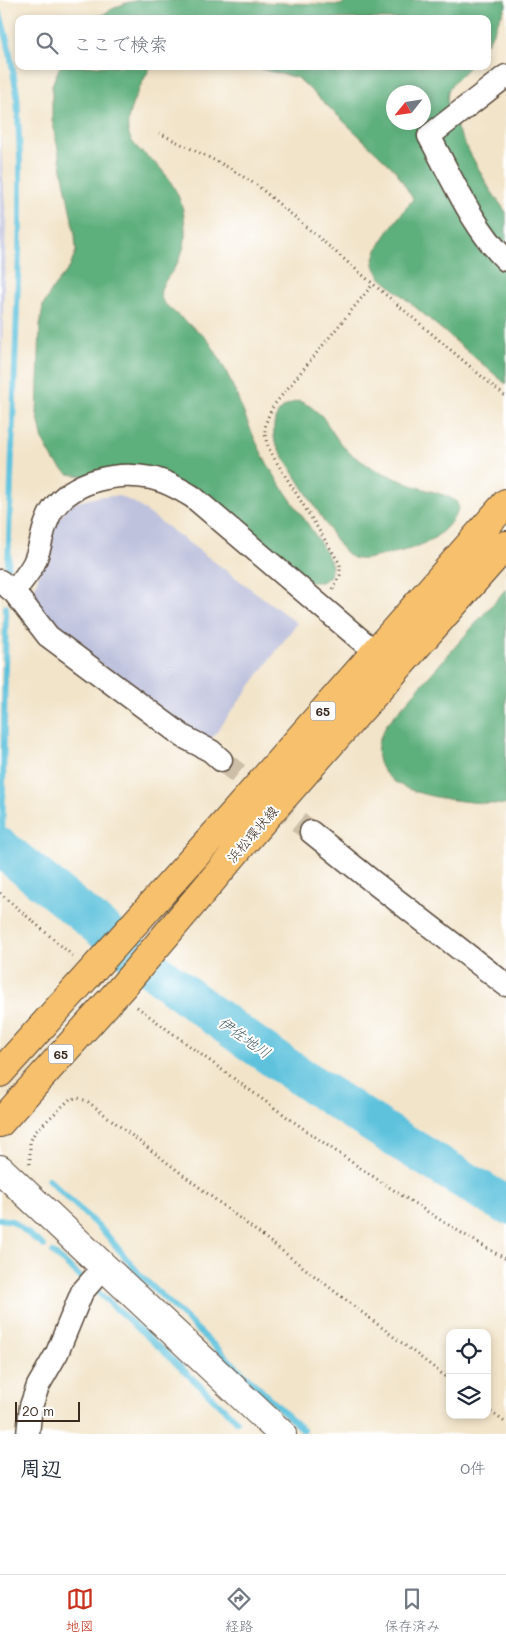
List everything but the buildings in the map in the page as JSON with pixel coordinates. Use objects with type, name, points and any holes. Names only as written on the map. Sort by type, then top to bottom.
[{"type":"main road","name":"浜松環状線","points":[[0,1073],[506,503]]},
{"type":"main road","name":"浜松環状線","points":[[0,1123],[120,989],[253,832],[506,545]]},
{"type":"street","points":[[506,76],[429,136],[479,226],[488,240],[506,260]]},
{"type":"street","points":[[222,760],[211,751],[184,737],[48,636],[7,586],[34,564],[44,528],[53,509],[67,494],[85,483],[105,478],[128,476],[151,478],[173,485],[193,497],[375,652]]},
{"type":"street","points":[[311,832],[372,882],[506,985]]},
{"type":"street","points":[[9,1177],[282,1434]]},
{"type":"street","points":[[28,1434],[31,1406],[38,1386],[56,1353],[82,1292],[104,1267]]},
{"type":"path","points":[[159,133],[243,175],[258,186],[506,397]]},
{"type":"path","points":[[319,604],[335,586],[340,575],[340,564],[267,446],[264,432],[267,417],[274,404],[373,284]]},
{"type":"path","points":[[0,893],[93,969]]},
{"type":"path","points":[[120,989],[314,1138],[432,1215],[506,1258]]},
{"type":"path","points":[[9,1177],[30,1173],[30,1142],[35,1132],[70,1099],[78,1098],[87,1101],[446,1377]]},
{"type":"path","points":[[491,1412],[506,1424]]},
{"type":"shaded area","points":[[0,133],[6,222],[0,406]]},
{"type":"shaded area","points":[[102,496],[119,496],[135,503],[297,623],[210,741],[189,730],[54,630],[31,602],[51,531],[69,504]]},
{"type":"green space","points":[[140,0],[201,0],[340,5],[351,0],[506,0],[506,6],[491,36],[491,15],[103,15],[128,2]]},
{"type":"green space","points":[[58,70],[149,70],[131,108],[128,130],[138,149],[161,169],[173,185],[181,203],[185,227],[185,243],[176,265],[161,289],[161,297],[168,307],[210,343],[219,357],[267,463],[332,565],[330,576],[321,582],[310,582],[197,491],[68,474],[54,461],[43,441],[37,413],[40,325],[43,306],[53,288],[70,267],[76,251],[75,235],[52,119],[52,85]]},
{"type":"green space","points":[[265,70],[466,70],[448,91],[447,101],[458,131],[489,188],[506,212],[506,384],[381,278],[376,270],[374,260],[379,246],[413,199],[396,171],[298,78]]},
{"type":"green space","points":[[299,401],[310,406],[322,416],[340,443],[351,454],[372,468],[411,485],[447,496],[456,501],[459,508],[445,529],[436,537],[416,547],[363,559],[356,559],[349,555],[339,545],[275,443],[274,428],[277,416],[285,407]]},
{"type":"green space","points":[[506,589],[506,805],[447,799],[405,788],[389,777],[379,763],[378,745],[383,731],[387,724]]},
{"type":"waterway","points":[[0,14],[8,43],[17,94],[20,158],[20,222],[8,566]]},
{"type":"waterway","points":[[2,849],[6,607]]},
{"type":"waterway","name":"伊佐地川","points":[[0,847],[142,961],[229,1027],[365,1119],[506,1205]]},
{"type":"waterway","points":[[48,1179],[106,1234],[141,1276],[303,1430]]},
{"type":"waterway","points":[[0,1219],[12,1221],[44,1246]]},
{"type":"waterway","points":[[53,1253],[85,1281]]},
{"type":"waterway","points":[[92,1287],[237,1421]]},
{"type":"tunnel","points":[[221,760],[311,832]]}]
